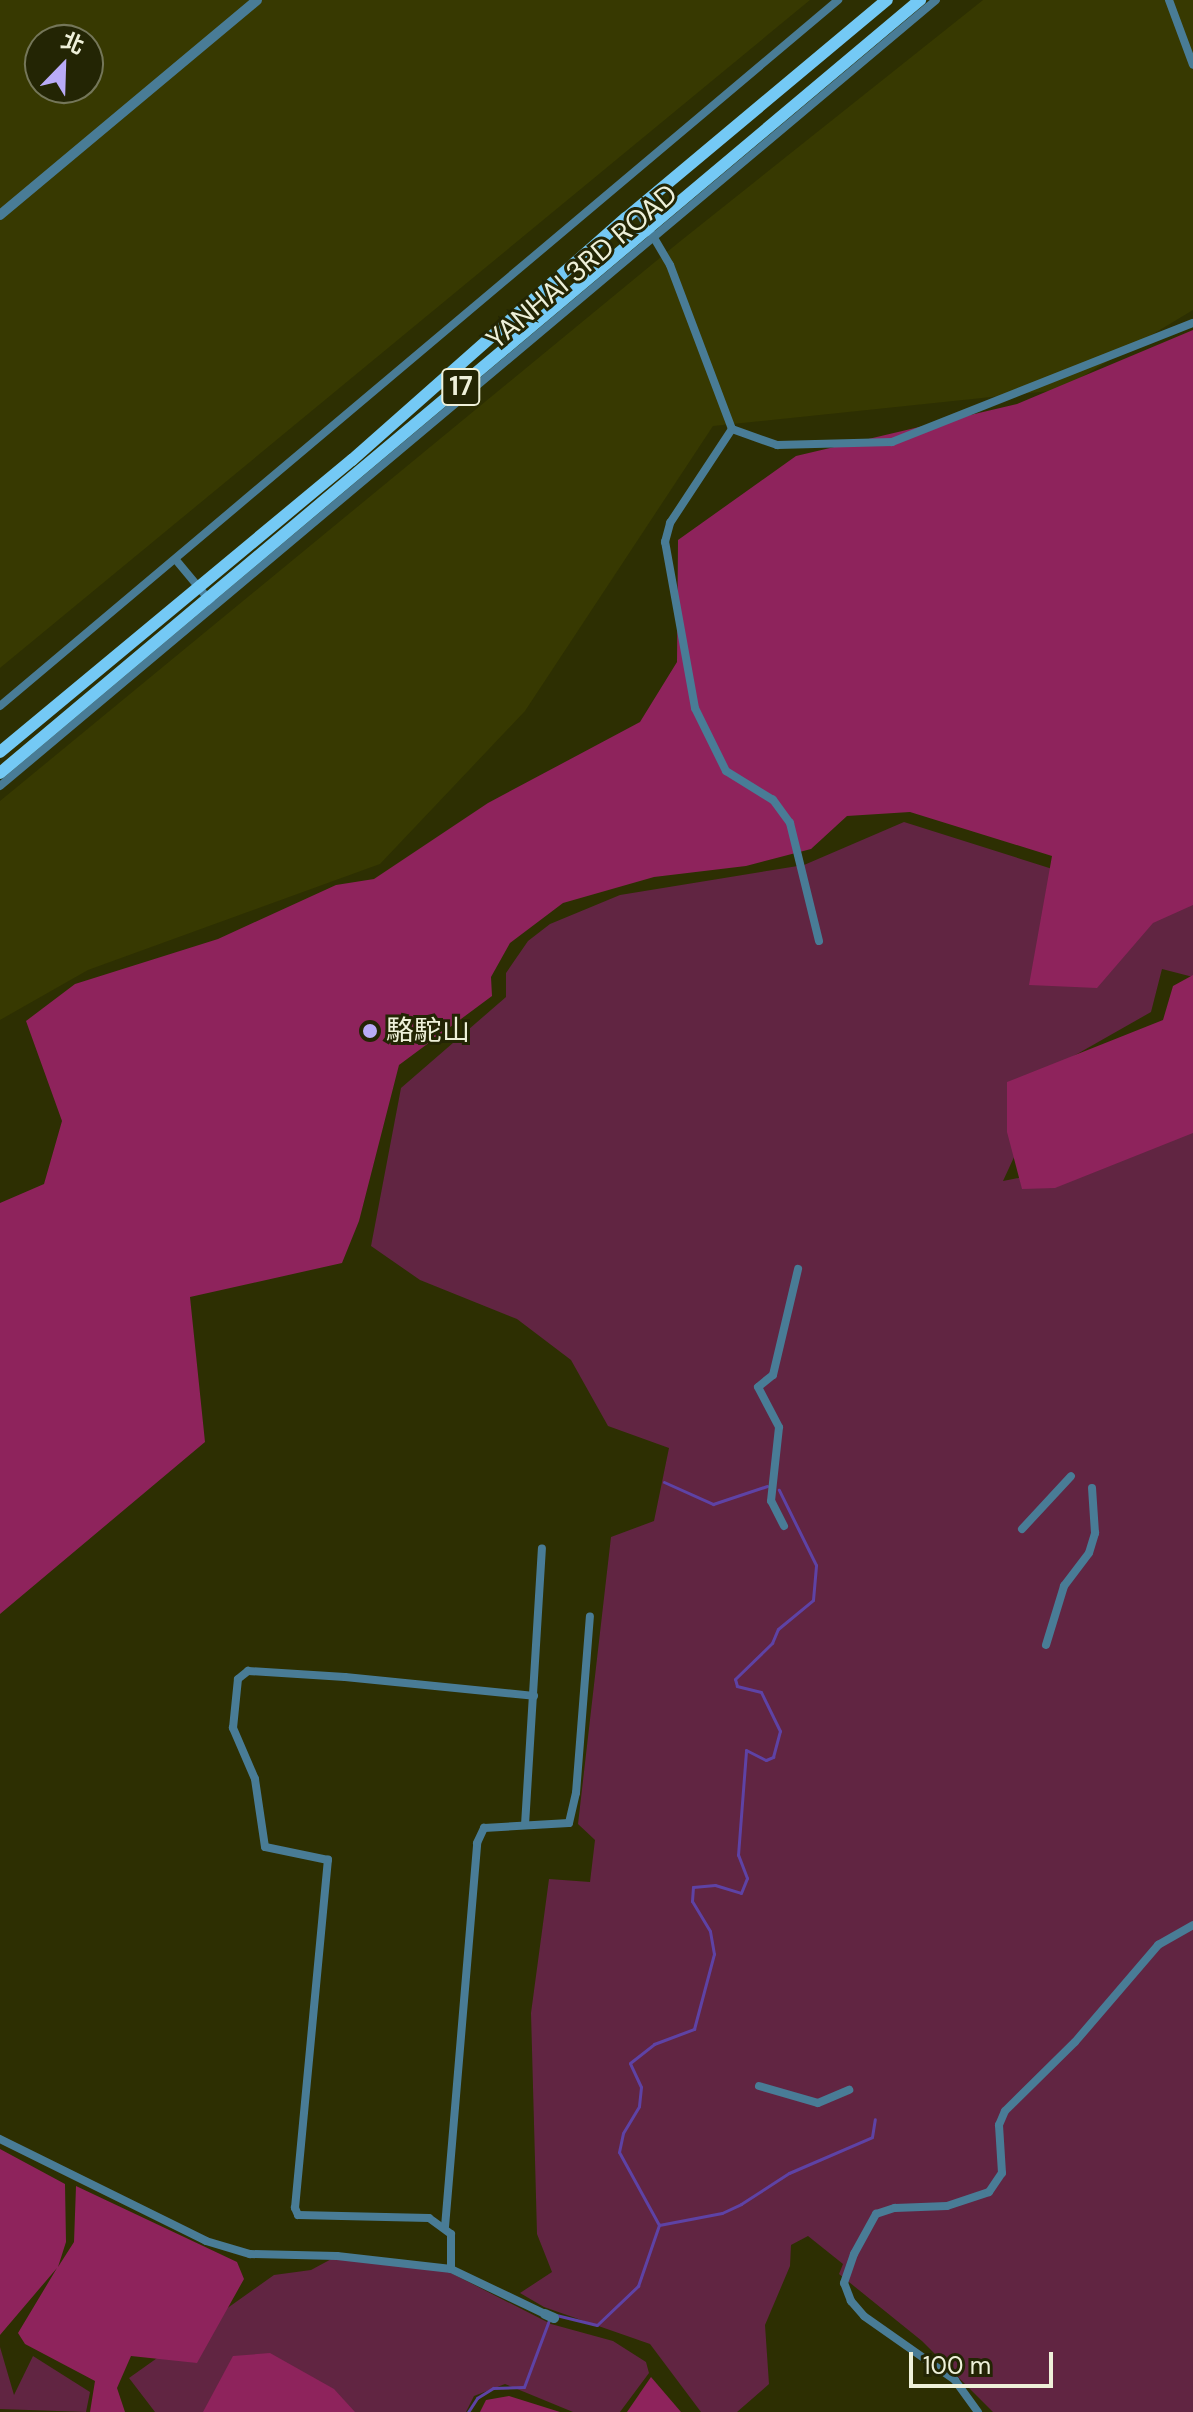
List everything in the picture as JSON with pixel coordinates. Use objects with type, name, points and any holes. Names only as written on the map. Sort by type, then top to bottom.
[{"type":"main road","name":"YANHAI 3RD ROAD","points":[[0,752],[199,587],[637,209],[887,0]]},
{"type":"main road","name":"YANHAI 3RD ROAD","points":[[0,773],[103,694],[212,603],[648,223],[920,0]]},
{"type":"street","points":[[0,215],[257,0]]},
{"type":"street","name":"YANHAI 3RD ROAD","points":[[0,706],[838,0]]},
{"type":"street","name":"YANHAI 3RD ROAD","points":[[212,603],[936,0]]},
{"type":"street","points":[[1169,0],[1193,65]]},
{"type":"street","points":[[637,209],[656,236],[732,429],[777,445],[892,442],[1193,323]]},
{"type":"street","points":[[732,429],[670,523],[665,542],[695,708],[726,771],[773,800],[790,823],[819,941]]},
{"type":"street","points":[[176,560],[212,603]]},
{"type":"street","points":[[90,677],[103,694]]},
{"type":"street","name":"YANHAI 3RD ROAD","points":[[0,786],[103,694]]},
{"type":"street","points":[[784,1526],[771,1501],[779,1427],[758,1387],[773,1375],[798,1269]]},
{"type":"street","points":[[1022,1529],[1071,1476]]},
{"type":"street","points":[[1046,1645],[1064,1586],[1089,1553],[1095,1533],[1092,1488]]},
{"type":"street","points":[[525,1825],[542,1549]]},
{"type":"street","points":[[445,2227],[477,1843],[484,1828],[569,1823],[576,1793],[590,1617]]},
{"type":"street","points":[[451,2269],[451,2234],[429,2218],[298,2215],[295,2208],[328,1860],[265,1847],[255,1779],[233,1728],[238,1679],[248,1671],[534,1696]]},
{"type":"street","points":[[978,2412],[955,2380],[864,2316],[851,2301],[844,2283],[854,2254],[876,2214],[895,2208],[947,2206],[989,2192],[1002,2173],[999,2125],[1005,2111],[1075,2042],[1158,1945],[1193,1925]]},
{"type":"street","points":[[759,2086],[818,2103],[849,2090]]},
{"type":"street","points":[[0,2139],[157,2220],[250,2254],[337,2256],[451,2269],[549,2316]]},
{"type":"shaded area","points":[[0,0],[810,0],[0,668]]},
{"type":"shaded area","points":[[983,0],[1193,0],[1193,310],[1060,390],[713,426],[525,711],[380,864],[88,970],[0,1020],[0,801],[678,243]]},
{"type":"shaded area","points":[[1193,330],[1193,905],[1153,923],[1097,988],[1029,985],[1052,856],[910,812],[847,816],[811,849],[746,866],[654,877],[563,903],[510,943],[491,977],[492,996],[399,1065],[359,1221],[342,1263],[190,1297],[205,1442],[0,1614],[0,1203],[44,1184],[62,1121],[26,1021],[75,984],[218,939],[336,885],[374,879],[488,803],[640,722],[677,662],[678,540],[796,456],[1017,404]]},
{"type":"shaded area","points":[[904,822],[1100,884],[1193,885],[1193,977],[1162,969],[1151,1012],[1056,1066],[1003,1181],[1060,1170],[1193,1128],[1193,2412],[993,2412],[922,2341],[839,2274],[843,2264],[808,2236],[791,2245],[790,2266],[765,2325],[769,2384],[737,2412],[701,2412],[650,2344],[544,2307],[520,2293],[552,2272],[537,2234],[531,2013],[549,1879],[590,1882],[595,1840],[578,1824],[611,1537],[654,1521],[669,1448],[608,1426],[571,1360],[517,1319],[420,1280],[371,1246],[401,1088],[506,997],[506,973],[528,941],[550,924],[620,895],[804,865]]},
{"type":"shaded area","points":[[1193,975],[1193,1133],[1055,1188],[1022,1189],[1007,1132],[1007,1082],[1163,1020],[1173,986]]},
{"type":"shaded area","points":[[0,2149],[65,2184],[66,2242],[58,2267],[74,2242],[76,2186],[237,2262],[244,2279],[197,2363],[131,2356],[117,2388],[125,2412],[90,2412],[95,2381],[25,2344],[18,2333],[57,2268],[0,2335]]},
{"type":"shaded area","points":[[337,2256],[441,2268],[551,2324],[613,2341],[646,2362],[649,2373],[620,2412],[573,2412],[505,2384],[474,2396],[466,2412],[155,2412],[129,2378],[274,2275],[311,2270]]},
{"type":"shaded area","points":[[0,2347],[14,2395],[33,2356],[90,2392],[86,2412],[0,2409]]},
{"type":"shaded area","points":[[270,2353],[334,2389],[355,2412],[203,2412],[233,2356]]},
{"type":"shaded area","points":[[651,2377],[681,2412],[627,2412]]},
{"type":"shaded area","points":[[509,2396],[560,2412],[480,2412],[486,2400]]},
{"type":"waterway","points":[[664,1482],[713,1504],[767,1486]]},
{"type":"waterway","points":[[556,2315],[597,2325],[638,2286],[659,2225],[619,2152],[623,2133],[639,2106],[641,2087],[630,2063],[654,2044],[694,2029],[714,1954],[710,1931],[692,1901],[693,1887],[715,1885],[741,1893],[747,1878],[738,1855],[746,1750],[766,1760],[773,1757],[780,1731],[761,1692],[737,1686],[735,1679],[772,1643],[778,1629],[813,1600],[816,1565],[779,1490]]},
{"type":"waterway","points":[[659,2225],[722,2213],[741,2204],[789,2173],[872,2137],[875,2119]]},
{"type":"waterway","points":[[468,2412],[477,2398],[493,2388],[524,2387],[549,2320]]},
{"type":"place","name":"駱駝山","points":[[370,1031]]}]
